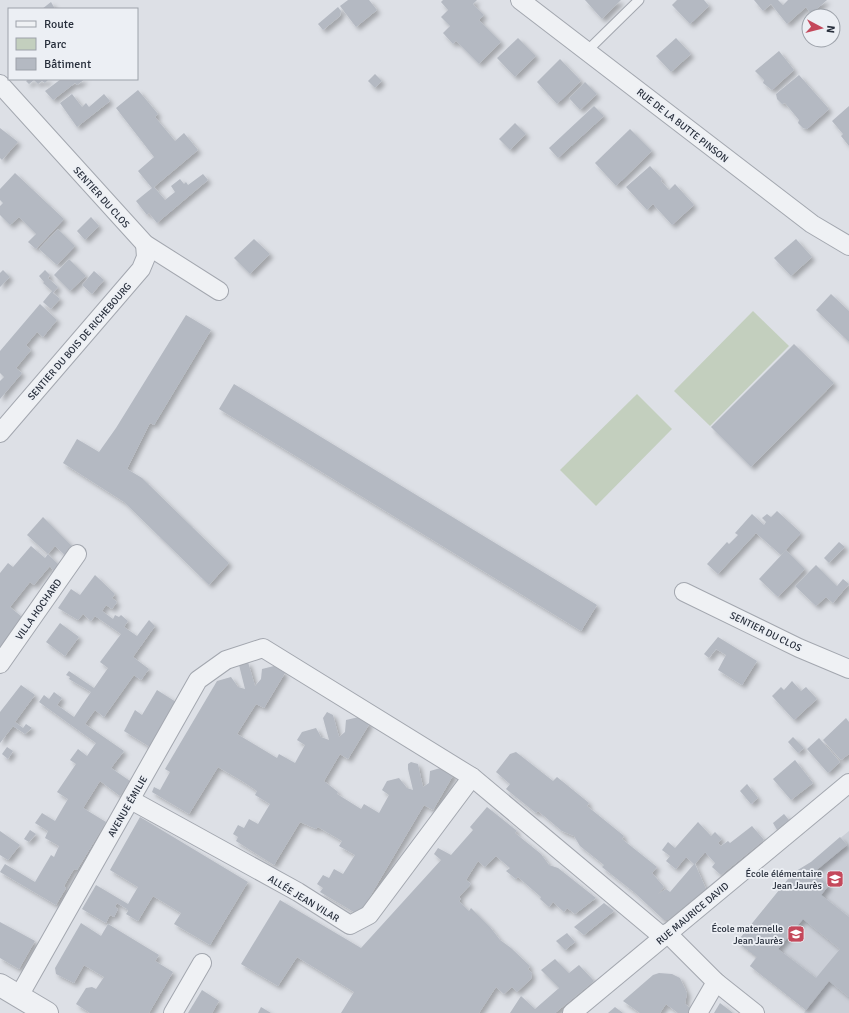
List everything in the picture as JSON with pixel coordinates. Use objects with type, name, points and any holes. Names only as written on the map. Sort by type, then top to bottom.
[{"type":"street","name":"RUE DE LA BUTTE PINSON","points":[[520,0],[812,224],[849,246]]},
{"type":"street","name":"SENTIER DU CLOS","points":[[0,84],[145,244],[219,292]]},
{"type":"street","name":"SENTIER DU BOIS DE RICHEBOURG","points":[[0,433],[140,269],[146,257],[145,244]]},
{"type":"street","name":"VILLA HOCHARD","points":[[0,664],[77,554]]},
{"type":"street","name":"SENTIER DU CLOS","points":[[684,592],[799,648],[849,669]]},
{"type":"street","name":"AVENUE ÉMILIE","points":[[19,996],[198,680],[226,660],[263,648],[472,777]]},
{"type":"street","name":"ALLÉE JEAN VILAR","points":[[131,800],[298,892],[350,925],[369,915],[472,777]]},
{"type":"street","points":[[472,777],[665,935],[716,982],[755,1013]]},
{"type":"street","name":"RUE MAURICE DAVID","points":[[572,1013],[849,783]]},
{"type":"street","points":[[173,1013],[202,963]]},
{"type":"street","points":[[698,1013],[716,982]]},
{"type":"street","points":[[0,985],[47,1013]]},
{"type":"lane","points":[[587,51],[639,0]]},
{"type":"shaded area","name":"École maternelle Jean Jaurès","points":[[849,831],[849,1013],[804,1013],[806,1010],[750,966],[756,957],[737,942],[793,873],[811,862]]},
{"type":"green space","points":[[753,311],[789,346],[710,426],[674,391]]},
{"type":"green space","points":[[637,394],[672,429],[596,506],[560,470]]},
{"type":"building","points":[[348,0],[369,0],[377,10],[356,27],[340,6]]},
{"type":"building","points":[[443,0],[477,0],[473,4],[484,15],[479,20],[501,42],[479,64],[456,41],[453,44],[443,33],[450,26],[441,17],[448,10],[441,2]]},
{"type":"building","points":[[585,0],[621,0],[602,19]]},
{"type":"building","points":[[677,0],[704,0],[709,6],[690,24],[672,5]]},
{"type":"building","points":[[754,0],[778,0],[783,5],[788,0],[827,0],[818,8],[801,8],[801,11],[787,24],[771,4],[763,11]]},
{"type":"building","points":[[51,2],[54,8],[43,8]]},
{"type":"building","points":[[338,7],[341,11],[340,16],[323,30],[318,24]]},
{"type":"building","points":[[518,38],[536,56],[515,77],[497,58]]},
{"type":"building","points":[[676,38],[691,54],[671,72],[656,56]]},
{"type":"building","points":[[779,51],[794,70],[772,90],[763,83],[764,80],[755,71]]},
{"type":"building","points":[[560,59],[581,81],[557,104],[537,82]]},
{"type":"building","points":[[375,74],[382,81],[375,88],[368,81]]},
{"type":"building","points":[[799,75],[829,109],[807,129],[803,128],[798,123],[799,120],[785,103],[782,104],[777,99],[776,94]]},
{"type":"building","points":[[28,80],[34,80],[29,84],[26,81]]},
{"type":"building","points":[[34,80],[48,80],[45,83],[42,81],[38,84]]},
{"type":"building","points":[[60,80],[84,80],[77,85],[75,83],[53,100],[45,91]]},
{"type":"building","points":[[585,82],[597,94],[580,110],[569,98]]},
{"type":"building","points":[[138,90],[158,114],[155,117],[175,141],[184,133],[198,150],[154,187],[165,200],[175,192],[171,186],[180,179],[184,184],[186,182],[188,185],[203,174],[208,180],[157,223],[149,213],[147,215],[136,201],[152,188],[138,171],[154,157],[116,108]]},
{"type":"building","points":[[72,94],[82,107],[86,103],[89,107],[104,94],[110,101],[77,127],[60,103]]},
{"type":"building","points":[[594,106],[604,116],[558,158],[549,148]]},
{"type":"building","points":[[849,106],[849,146],[841,136],[843,134],[832,121]]},
{"type":"building","points":[[515,123],[526,134],[510,150],[499,139]]},
{"type":"building","points":[[0,128],[18,142],[2,160],[0,158]]},
{"type":"building","points":[[630,129],[652,151],[616,186],[595,163]]},
{"type":"building","points":[[650,166],[662,179],[661,181],[669,190],[675,184],[694,205],[672,225],[653,204],[647,210],[626,187]]},
{"type":"building","points":[[15,173],[64,219],[36,249],[28,242],[36,234],[19,217],[10,225],[0,215],[0,206],[3,203],[0,200],[0,189]]},
{"type":"building","points":[[91,217],[99,226],[85,240],[77,231]]},
{"type":"building","points":[[58,229],[75,246],[57,265],[39,249]]},
{"type":"building","points":[[254,239],[270,254],[250,274],[234,258]]},
{"type":"building","points":[[796,239],[812,257],[791,276],[774,258]]},
{"type":"building","points":[[69,259],[86,276],[70,291],[54,275]]},
{"type":"building","points":[[3,270],[10,277],[0,287],[0,273]]},
{"type":"building","points":[[45,270],[50,275],[48,278],[58,287],[53,293],[60,299],[51,309],[43,302],[52,291],[43,283],[44,282],[39,276]]},
{"type":"building","points":[[94,271],[104,280],[92,294],[82,285]]},
{"type":"building","points":[[831,294],[849,311],[849,342],[816,310]]},
{"type":"building","points":[[40,304],[57,320],[43,337],[37,332],[26,345],[31,350],[16,368],[22,373],[0,399],[0,381],[4,377],[0,373],[0,351]]},
{"type":"building","points":[[186,315],[211,330],[154,425],[150,423],[127,469],[142,478],[229,563],[209,585],[124,502],[63,463],[77,439],[99,452],[116,428]]},
{"type":"building","points":[[794,344],[834,383],[751,467],[711,427]]},
{"type":"building","points":[[234,384],[597,605],[581,631],[219,409]]},
{"type":"building","points":[[777,511],[801,533],[781,555],[756,533],[718,574],[707,564],[727,542],[729,544],[738,535],[735,533],[752,514],[764,525],[766,522],[762,518],[767,514],[771,517]]},
{"type":"building","points":[[43,517],[72,546],[66,556],[55,546],[48,554],[27,535]]},
{"type":"building","points":[[839,542],[845,547],[829,563],[824,558]]},
{"type":"building","points":[[31,546],[45,558],[48,554],[59,565],[54,572],[50,566],[34,585],[30,582],[10,607],[22,617],[0,648],[0,573],[8,563],[13,567]]},
{"type":"building","points":[[786,550],[805,569],[778,597],[759,579]]},
{"type":"building","points":[[816,565],[837,586],[843,579],[849,584],[833,603],[826,597],[816,606],[795,586]]},
{"type":"building","points":[[95,575],[115,594],[112,598],[117,602],[112,609],[106,605],[102,611],[113,619],[115,615],[119,617],[121,615],[128,621],[124,627],[137,636],[149,620],[155,626],[133,657],[149,669],[141,680],[134,675],[104,717],[95,710],[85,724],[124,751],[111,768],[130,781],[120,796],[100,781],[83,808],[106,822],[77,870],[74,869],[64,886],[66,888],[56,905],[0,872],[5,864],[35,882],[51,855],[54,857],[59,846],[45,838],[48,831],[35,823],[42,813],[55,821],[68,799],[57,792],[76,764],[70,760],[78,749],[87,756],[96,743],[39,702],[44,695],[49,699],[54,692],[62,698],[57,705],[74,717],[91,692],[69,679],[70,677],[66,675],[69,671],[94,688],[108,668],[100,662],[121,634],[95,616],[91,621],[83,614],[78,620],[58,608],[71,589],[80,595]]},
{"type":"building","points":[[60,623],[79,637],[65,656],[46,642]]},
{"type":"building","points":[[718,637],[757,661],[742,685],[718,670],[726,655],[716,649],[709,658],[704,654]]},
{"type":"building","points":[[248,662],[255,686],[261,679],[262,669],[274,666],[285,673],[264,708],[256,704],[237,734],[277,758],[279,754],[295,763],[305,745],[297,740],[302,732],[316,728],[321,737],[329,740],[323,718],[327,712],[333,715],[339,737],[345,732],[346,720],[359,717],[370,723],[348,759],[340,754],[324,781],[338,792],[337,794],[361,809],[364,804],[379,813],[389,795],[382,790],[387,781],[399,778],[407,788],[413,790],[408,769],[408,764],[411,762],[418,764],[423,787],[429,783],[430,771],[444,767],[454,774],[433,810],[424,805],[359,915],[320,892],[323,888],[317,884],[323,875],[329,878],[334,869],[343,874],[355,855],[339,846],[342,841],[318,827],[316,829],[300,822],[274,865],[236,841],[238,837],[233,834],[238,825],[244,828],[249,819],[258,824],[270,804],[255,795],[257,791],[242,781],[218,767],[189,814],[152,792],[154,787],[160,790],[170,772],[165,769],[217,681],[231,677],[238,687],[245,689],[239,665]]},
{"type":"building","points":[[792,681],[801,691],[806,687],[817,699],[794,720],[772,696],[781,687],[784,690]]},
{"type":"building","points":[[21,685],[35,695],[15,722],[23,728],[26,724],[32,728],[25,734],[13,726],[0,743],[0,712]]},
{"type":"building","points":[[157,690],[176,702],[150,747],[124,731],[135,710],[142,715]]},
{"type":"building","points":[[846,718],[849,722],[849,754],[841,760],[823,740]]},
{"type":"building","points":[[793,737],[804,748],[798,753],[788,742]]},
{"type":"building","points":[[819,738],[840,762],[828,773],[807,749]]},
{"type":"building","points":[[7,747],[13,751],[8,759],[2,754]]},
{"type":"building","points":[[516,752],[553,781],[557,777],[589,803],[587,806],[624,836],[622,839],[657,867],[652,873],[664,887],[658,894],[666,889],[670,892],[694,864],[686,857],[676,869],[666,861],[670,856],[662,850],[668,842],[675,848],[698,822],[711,836],[715,832],[722,839],[718,843],[721,846],[728,841],[730,843],[752,826],[764,840],[721,875],[712,867],[715,863],[705,852],[695,864],[706,889],[668,920],[664,920],[635,893],[602,867],[604,865],[580,846],[574,836],[562,831],[538,811],[536,813],[506,789],[510,784],[496,772],[510,754]]},
{"type":"building","points":[[795,760],[813,783],[791,800],[773,779]]},
{"type":"building","points":[[747,784],[758,798],[751,804],[740,791]]},
{"type":"building","points":[[487,807],[517,831],[515,833],[541,854],[549,865],[558,868],[596,898],[575,914],[567,908],[564,912],[553,902],[549,907],[540,899],[541,897],[518,877],[516,879],[506,871],[510,868],[496,856],[485,867],[478,861],[466,880],[471,884],[459,897],[461,899],[459,901],[469,911],[471,908],[490,927],[500,940],[530,966],[528,969],[532,973],[531,979],[517,992],[512,987],[504,994],[496,987],[479,1013],[341,1013],[354,992],[297,957],[278,986],[241,964],[280,900],[361,948],[441,860],[434,854],[438,848],[451,855],[473,830],[470,827]]},
{"type":"building","points":[[784,814],[789,820],[777,830],[773,823]]},
{"type":"building","points":[[140,817],[248,882],[210,945],[174,924],[181,913],[153,896],[138,921],[126,914],[128,911],[127,909],[117,903],[115,907],[118,909],[114,917],[110,915],[106,923],[82,909],[96,885],[128,904],[138,887],[110,870]]},
{"type":"building","points":[[30,830],[36,834],[29,842],[24,839]]},
{"type":"building","points":[[0,831],[20,845],[8,860],[0,855]]},
{"type":"building","name":"École maternelle Jean Jaurès","points":[[840,837],[847,845],[813,873],[829,885],[821,895],[849,917],[849,997],[829,981],[806,1010],[750,966],[757,957],[737,942],[793,873],[811,862]],"holes":[[[803,919],[840,949],[816,978],[778,949]]]},
{"type":"building","points":[[604,903],[614,911],[584,935],[574,927]]},
{"type":"building","points":[[0,922],[35,941],[19,969],[0,958]]},
{"type":"building","points":[[81,923],[101,936],[108,924],[159,955],[155,961],[173,972],[149,1013],[90,1013],[76,1004],[86,988],[92,987],[96,989],[104,977],[84,965],[74,983],[56,974],[55,968]]},
{"type":"building","points":[[567,933],[575,942],[565,950],[556,941]]},
{"type":"building","points":[[555,959],[569,973],[579,965],[594,981],[555,1013],[510,1013],[521,996],[535,1009],[559,988],[541,970]]},
{"type":"building","points":[[659,973],[672,974],[680,978],[687,993],[685,1004],[697,1013],[678,1013],[666,1004],[660,1013],[640,1013],[623,1001],[653,975]]},
{"type":"building","points":[[202,990],[219,1001],[212,1013],[188,1013]]},
{"type":"building","points":[[720,1003],[733,1013],[714,1013]]},
{"type":"building","points":[[261,1007],[271,1013],[258,1013]]},
{"type":"building","points":[[615,1007],[623,1013],[608,1013]]},
{"type":"place","name":"École élémentaire Jean Jaurès","points":[[835,879]]},
{"type":"place","name":"École maternelle Jean Jaurès","points":[[796,934]]}]
